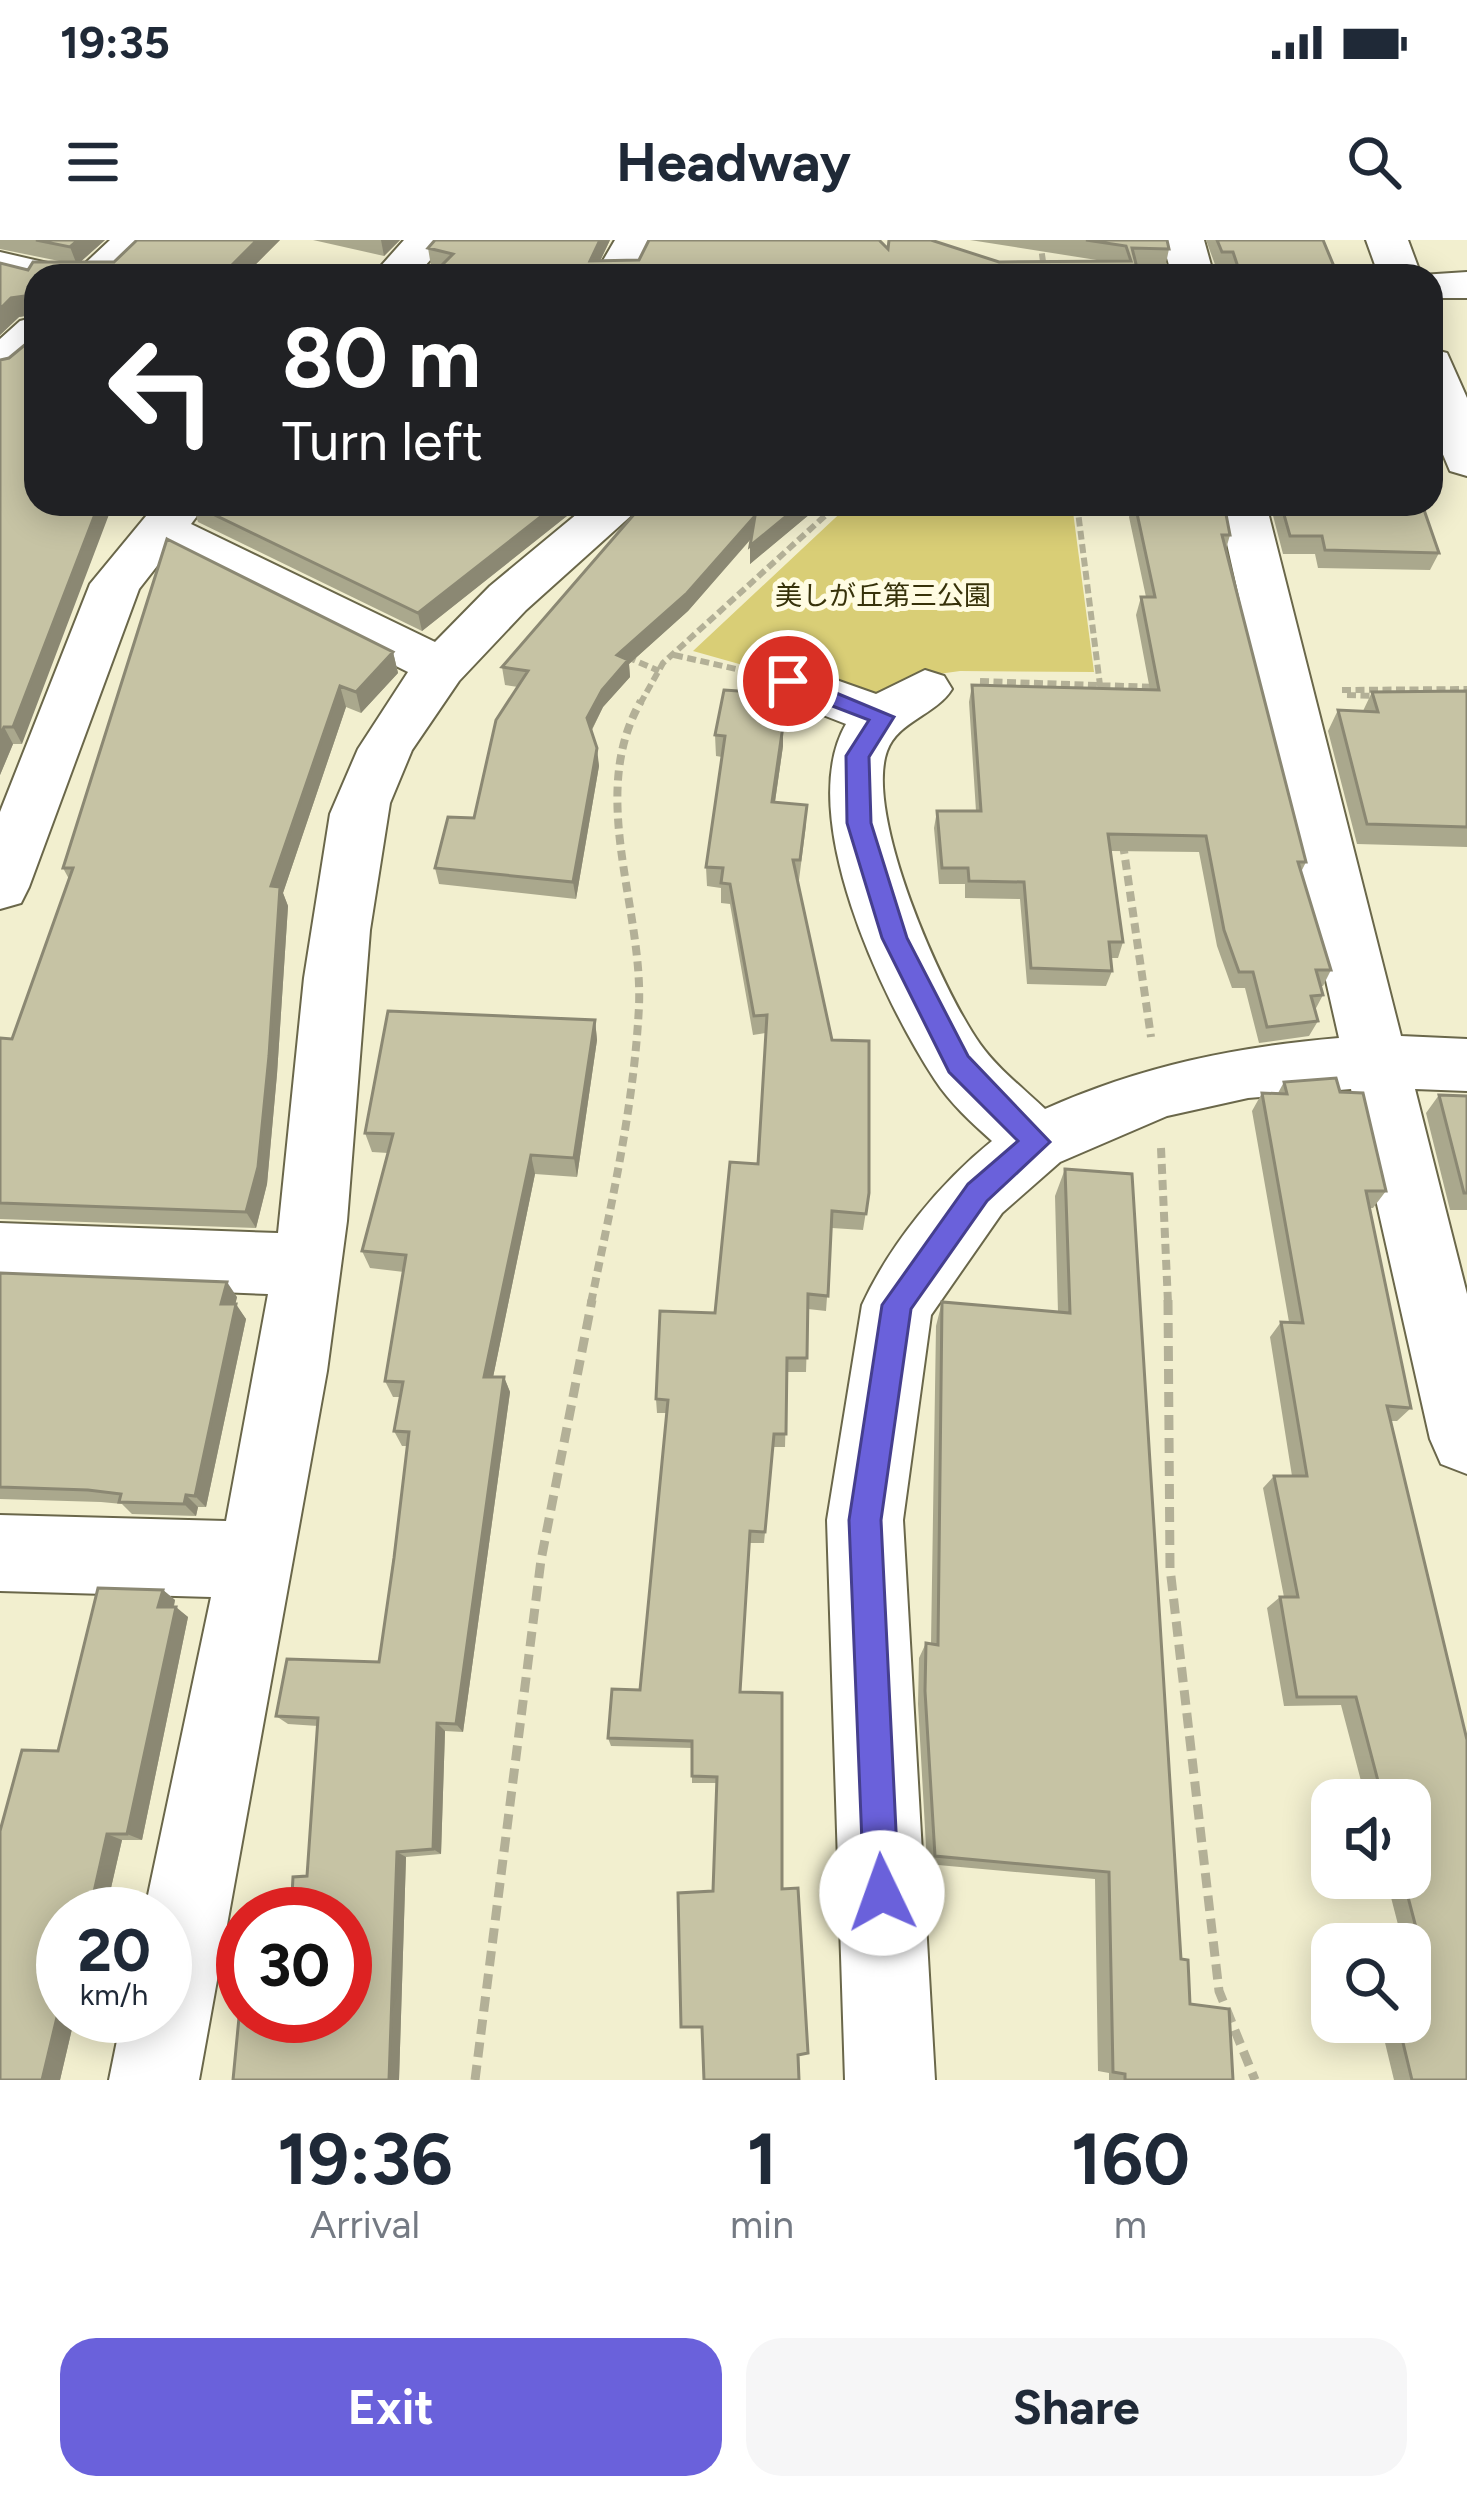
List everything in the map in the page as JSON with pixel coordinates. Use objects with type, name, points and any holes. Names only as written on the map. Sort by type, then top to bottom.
[{"type":"street","points":[[108,264],[134,240]]},
{"type":"street","points":[[404,264],[427,240]]},
{"type":"street","points":[[0,363],[24,341]]},
{"type":"street","points":[[1443,395],[1467,461]]},
{"type":"street","points":[[0,887],[115,584],[172,516],[442,667]]},
{"type":"street","points":[[154,2080],[256,1560],[307,1265],[333,967],[363,795],[402,722],[442,667],[578,516]]},
{"type":"street","points":[[1245,516],[1467,1439]]},
{"type":"street","points":[[788,681],[904,703]]},
{"type":"street","points":[[904,703],[857,756],[859,823],[894,938],[958,1064],[1037,1142]]},
{"type":"street","points":[[890,2080],[865,1520],[897,1305],[978,1192],[1037,1142],[1159,1091],[1248,1072],[1378,1061],[1467,1064]]},
{"type":"street","points":[[0,1253],[307,1265]]},
{"type":"street","points":[[0,1553],[256,1560]]},
{"type":"path","points":[[475,2080],[541,1560],[633,1092],[639,999],[617,823],[628,724],[659,671],[825,516]]},
{"type":"path","points":[[1079,516],[1103,709]]},
{"type":"path","points":[[620,654],[659,671]]},
{"type":"path","points":[[904,703],[964,681],[1172,688]]},
{"type":"path","points":[[1467,689],[1336,692],[1467,699]]},
{"type":"path","points":[[1120,821],[1159,1091],[1170,1357],[1170,1568],[1219,1991],[1255,2080]]},
{"type":"green space","name":"美しが丘第三公園","points":[[837,516],[1074,516],[1094,672],[960,671],[917,677],[875,702],[693,651]]},
{"type":"building","points":[[36,240],[78,240],[70,247]]},
{"type":"building","points":[[137,240],[257,240],[233,264],[32,264],[114,262]]},
{"type":"building","points":[[435,240],[600,240],[590,261],[639,260],[649,240],[879,240],[888,249],[889,240],[931,240],[999,262],[1131,261],[1126,246],[1086,240],[1167,240],[1169,249],[1132,248],[1136,264],[443,264],[453,254],[428,248]]},
{"type":"building","points":[[1217,240],[1323,240],[1333,264],[1237,264],[1233,252],[1222,252]]},
{"type":"building","points":[[0,263],[24,269],[24,296],[11,298],[0,309]]},
{"type":"building","points":[[24,346],[24,516],[94,516],[13,727],[4,727],[0,736],[0,360]]},
{"type":"building","points":[[217,516],[542,516],[418,613]]},
{"type":"building","points":[[633,516],[755,516],[687,593],[617,655],[628,660],[602,690],[587,718],[597,748],[573,882],[435,868],[448,817],[474,818],[496,720],[528,671],[502,667]]},
{"type":"building","points":[[755,516],[786,516],[750,546]]},
{"type":"building","points":[[1138,516],[1226,516],[1230,535],[1222,535],[1306,862],[1298,862],[1331,970],[1316,970],[1323,995],[1311,996],[1318,1021],[1267,1027],[1253,972],[1239,972],[1224,930],[1206,836],[1108,834],[1123,942],[1109,942],[1112,971],[1031,968],[1024,882],[969,881],[968,868],[942,868],[937,811],[981,811],[972,685],[1159,690],[1141,597],[1155,597]]},
{"type":"building","points":[[1284,516],[1426,516],[1439,553],[1325,550],[1322,536],[1290,536]]},
{"type":"building","points":[[167,539],[393,652],[356,692],[340,686],[271,886],[280,887],[269,1056],[258,1167],[246,1212],[0,1203],[0,1038],[12,1039],[73,868],[63,868]]},
{"type":"building","points":[[724,690],[780,694],[776,725],[783,726],[772,802],[807,805],[800,860],[793,860],[832,1040],[869,1041],[866,1214],[832,1211],[828,1296],[808,1294],[807,1358],[787,1358],[786,1434],[774,1434],[765,1532],[750,1531],[740,1692],[782,1693],[782,1889],[798,1888],[808,2053],[798,2055],[799,2080],[704,2080],[702,2027],[681,2027],[678,1893],[713,1891],[717,1777],[692,1776],[692,1741],[608,1738],[612,1689],[640,1690],[668,1400],[656,1399],[660,1311],[715,1313],[730,1162],[758,1164],[767,1015],[754,1016],[730,884],[721,883],[723,868],[706,867],[725,736],[715,735]]},
{"type":"building","points":[[1467,691],[1467,827],[1367,824],[1338,710],[1378,712],[1372,692]]},
{"type":"building","points":[[388,1011],[595,1020],[574,1158],[531,1155],[484,1377],[504,1377],[456,1724],[437,1723],[433,1849],[397,1852],[389,2080],[233,2080],[237,2043],[372,2043],[372,1887],[292,1887],[293,1877],[307,1876],[318,1718],[276,1716],[287,1659],[379,1662],[409,1432],[394,1431],[403,1382],[385,1381],[406,1255],[362,1251],[393,1134],[365,1133]]},
{"type":"building","points":[[1336,1078],[1340,1092],[1363,1093],[1386,1191],[1366,1191],[1411,1408],[1387,1406],[1467,1740],[1467,2080],[1412,2080],[1403,2043],[1431,2043],[1431,1923],[1415,1923],[1409,1899],[1431,1899],[1431,1779],[1377,1779],[1356,1697],[1297,1697],[1280,1597],[1298,1597],[1274,1476],[1307,1476],[1281,1322],[1303,1323],[1262,1093],[1287,1094],[1284,1082]]},
{"type":"building","points":[[1439,1095],[1467,1096],[1467,1193],[1464,1193]]},
{"type":"building","points":[[1065,1169],[1132,1174],[1181,1959],[1188,1960],[1190,2004],[1229,2009],[1233,2080],[1125,2080],[1125,2074],[1113,2072],[1109,1872],[935,1856],[925,1691],[926,1643],[938,1645],[942,1302],[1070,1313]]},
{"type":"building","points":[[0,1273],[227,1282],[221,1304],[236,1304],[195,1496],[186,1495],[184,1504],[119,1502],[121,1494],[0,1487]]},
{"type":"building","points":[[98,1588],[163,1590],[158,1607],[176,1607],[127,1834],[107,1834],[95,1887],[36,1887],[36,2043],[51,2043],[42,2080],[0,2080],[0,1831],[22,1750],[58,1751]]},
{"type":"route","points":[[788,681],[883,717],[857,756],[859,823],[894,938],[958,1064],[1037,1142],[978,1192],[897,1305],[865,1520],[882,1893]]}]
